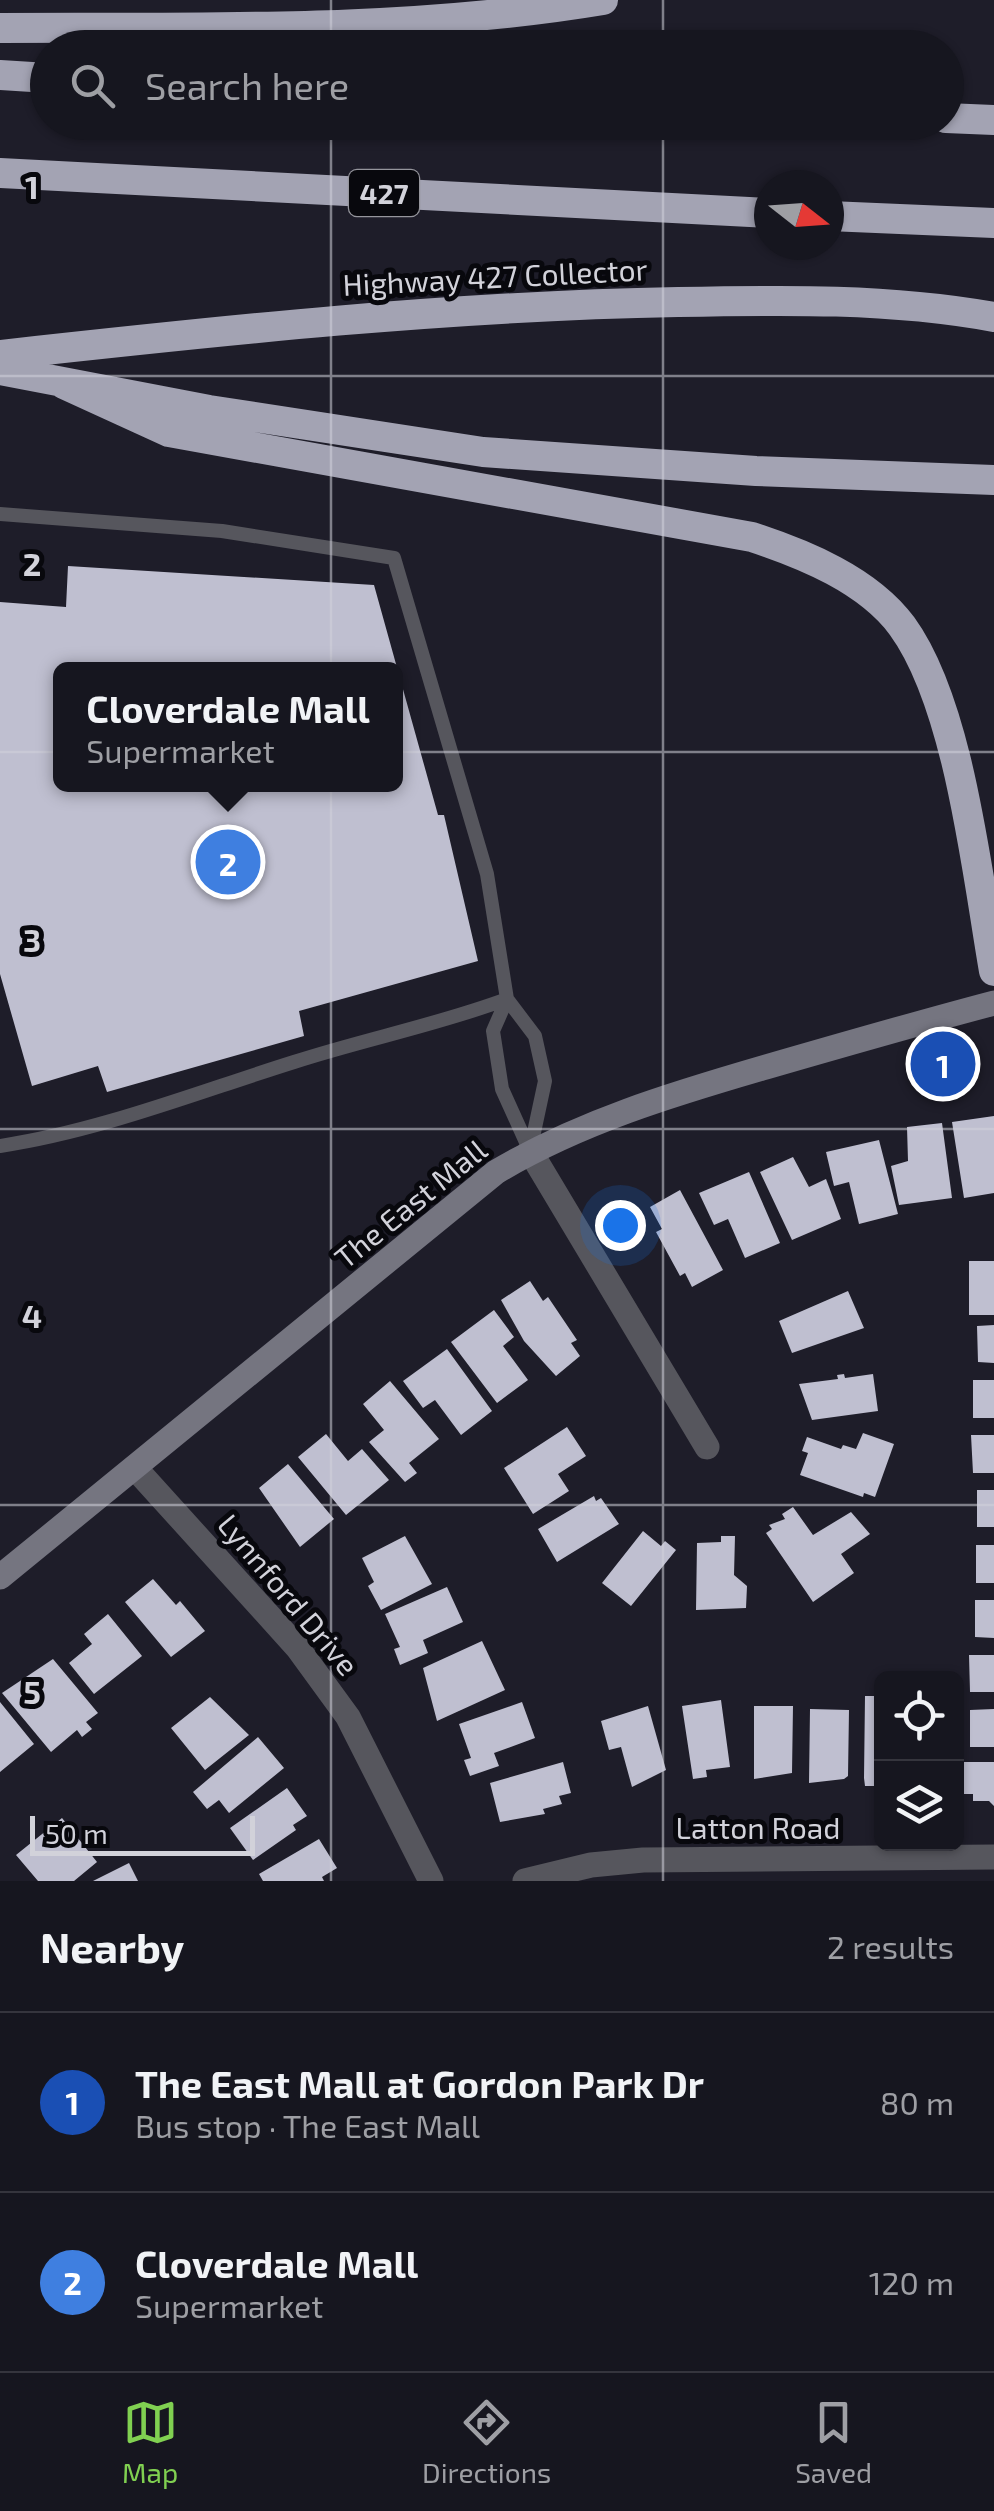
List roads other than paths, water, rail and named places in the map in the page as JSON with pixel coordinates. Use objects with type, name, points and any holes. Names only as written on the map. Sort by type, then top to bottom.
[{"type":"highway","points":[[0,28],[260,26],[544,10],[603,0]]},
{"type":"highway","points":[[0,75],[30,77]]},
{"type":"highway","points":[[964,119],[994,120]]},
{"type":"highway","name":"427","points":[[0,173],[754,212]]},
{"type":"highway","points":[[844,217],[994,223]]},
{"type":"highway","name":"Highway 427 Collector","points":[[0,355],[338,318],[558,304],[925,304],[994,317]]},
{"type":"highway","points":[[925,304],[994,306]]},
{"type":"highway","points":[[0,370],[64,384],[482,452],[736,470],[994,480]]},
{"type":"highway","points":[[64,384],[168,432],[737,534],[790,550],[829,569],[901,624],[940,698],[994,971]]},
{"type":"main road","name":"The East Mall","points":[[0,1577],[496,1172],[530,1151],[616,1115],[702,1086],[994,1003]]},
{"type":"street","points":[[530,1151],[708,1447]]},
{"type":"street","name":"Lynnford Drive","points":[[135,1468],[286,1634],[338,1703],[431,1881]]},
{"type":"street","name":"Latton Road","points":[[525,1881],[591,1865],[631,1861],[947,1869],[994,1857]]},
{"type":"lane","points":[[0,514],[222,532],[394,558],[488,874],[507,999],[535,1036],[546,1086],[530,1151]]},
{"type":"lane","points":[[0,1146],[58,1136],[301,1060],[443,1023],[507,999]]},
{"type":"lane","points":[[507,999],[493,1031],[502,1089],[530,1151]]},
{"type":"place","name":"Cloverdale Mall","points":[[228,862]]},
{"type":"place","name":"The East Mall at Gordon Park Dr","points":[[943,1064]]}]
